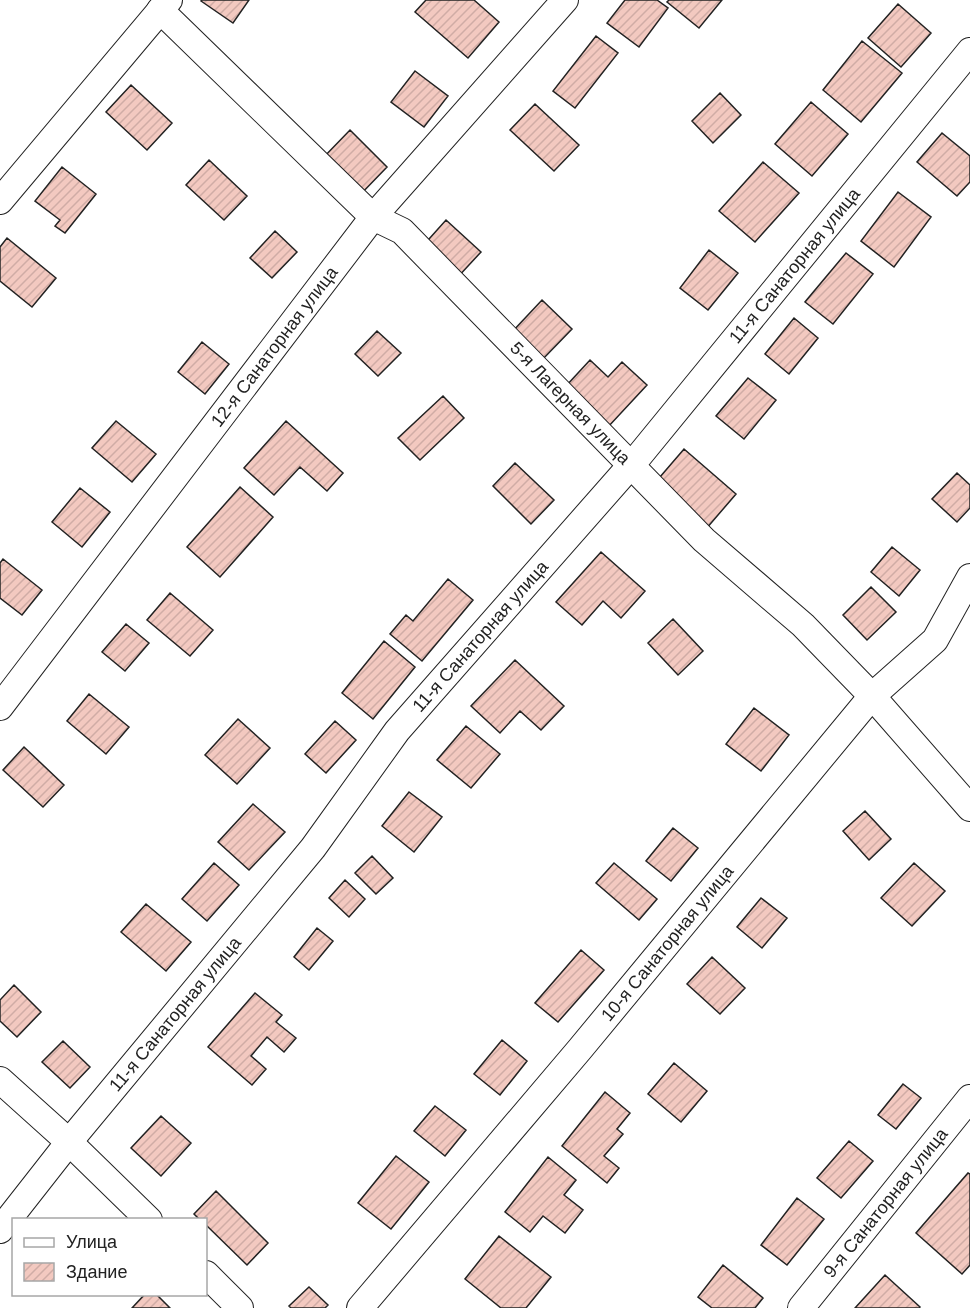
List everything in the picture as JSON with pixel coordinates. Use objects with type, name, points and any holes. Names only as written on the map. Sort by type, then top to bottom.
[{"type":"street","name":"12-я Санаторная улица","points":[[0,708],[373,217],[565,0]]},
{"type":"street","name":"5-я Лагерная улица","points":[[164,5],[373,217],[402,231],[704,540],[803,625],[872,696],[970,808]]},
{"type":"street","points":[[0,201],[164,5]]},
{"type":"street","name":"11-я Санаторная улица","points":[[0,1230],[69,1142],[313,848],[398,731],[630,466],[970,51]]},
{"type":"street","name":"10-я Санаторная улица","points":[[360,1308],[573,1058],[872,696],[935,640],[970,577]]},
{"type":"street","points":[[0,1080],[69,1142],[147,1218]]},
{"type":"street","name":"9-я Санаторная улица","points":[[801,1308],[970,1098]]},
{"type":"street","points":[[207,1275],[240,1308]]},
{"type":"building","points":[[202,0],[249,0],[233,23]]},
{"type":"building","points":[[426,0],[474,0],[499,22],[468,58],[415,12]]},
{"type":"building","points":[[625,0],[657,0],[668,8],[639,47],[607,23]]},
{"type":"building","points":[[669,0],[722,0],[699,28],[667,2]]},
{"type":"building","points":[[898,4],[931,33],[901,67],[868,38]]},
{"type":"building","points":[[596,36],[618,53],[575,108],[553,91]]},
{"type":"building","points":[[862,41],[902,73],[861,122],[823,90]]},
{"type":"building","points":[[415,71],[448,96],[424,127],[391,102]]},
{"type":"building","points":[[131,85],[172,123],[147,150],[106,112]]},
{"type":"building","points":[[720,93],[741,115],[713,143],[692,121]]},
{"type":"building","points":[[811,102],[848,134],[812,176],[775,144]]},
{"type":"building","points":[[535,104],[579,145],[554,171],[510,130]]},
{"type":"building","points":[[350,130],[387,167],[358,197],[321,160]]},
{"type":"building","points":[[942,133],[970,156],[970,182],[957,196],[917,162]]},
{"type":"building","points":[[209,160],[247,196],[224,220],[186,185]]},
{"type":"building","points":[[763,162],[799,193],[755,242],[719,211]]},
{"type":"building","points":[[62,167],[96,194],[65,233],[55,226],[60,220],[35,201]]},
{"type":"building","points":[[898,192],[931,217],[894,267],[861,241]]},
{"type":"building","points":[[446,220],[481,252],[456,279],[421,248]]},
{"type":"building","points":[[275,231],[297,252],[272,278],[250,258]]},
{"type":"building","points":[[7,238],[56,278],[32,307],[0,281],[0,247]]},
{"type":"building","points":[[709,250],[738,273],[708,310],[680,288]]},
{"type":"building","points":[[846,253],[873,274],[833,324],[805,302]]},
{"type":"building","points":[[542,300],[572,329],[542,360],[512,332]]},
{"type":"building","points":[[794,318],[818,338],[789,374],[765,354]]},
{"type":"building","points":[[377,331],[401,353],[378,376],[355,354]]},
{"type":"building","points":[[202,342],[229,364],[205,394],[178,372]]},
{"type":"building","points":[[590,360],[608,377],[622,362],[647,385],[608,427],[566,386]]},
{"type":"building","points":[[748,378],[776,400],[744,439],[716,416]]},
{"type":"building","points":[[443,396],[464,418],[420,460],[398,438]]},
{"type":"building","points":[[116,421],[156,454],[132,482],[92,448]]},
{"type":"building","points":[[286,421],[343,473],[327,491],[300,467],[274,495],[244,468]]},
{"type":"building","points":[[684,449],[736,494],[706,529],[654,484]]},
{"type":"building","points":[[515,463],[554,500],[531,524],[493,486]]},
{"type":"building","points":[[957,473],[970,485],[970,508],[957,522],[932,499]]},
{"type":"building","points":[[240,487],[273,517],[220,577],[187,547]]},
{"type":"building","points":[[80,488],[110,512],[82,547],[52,522]]},
{"type":"building","points":[[892,547],[920,570],[899,596],[871,572]]},
{"type":"building","points":[[601,552],[645,591],[621,618],[603,601],[582,625],[556,602]]},
{"type":"building","points":[[3,559],[42,590],[22,615],[0,598],[0,563]]},
{"type":"building","points":[[448,579],[473,600],[422,661],[390,634],[406,615],[413,621]]},
{"type":"building","points":[[871,587],[896,612],[867,640],[843,615]]},
{"type":"building","points":[[170,593],[213,630],[190,656],[147,620]]},
{"type":"building","points":[[673,619],[703,651],[678,675],[648,643]]},
{"type":"building","points":[[126,624],[149,643],[125,671],[102,652]]},
{"type":"building","points":[[384,641],[415,667],[373,719],[342,693]]},
{"type":"building","points":[[515,660],[564,706],[541,730],[520,711],[500,733],[471,706]]},
{"type":"building","points":[[89,694],[129,727],[106,754],[67,721]]},
{"type":"building","points":[[754,708],[789,735],[761,771],[726,744]]},
{"type":"building","points":[[238,719],[270,748],[237,784],[205,755]]},
{"type":"building","points":[[335,721],[356,740],[326,773],[305,754]]},
{"type":"building","points":[[466,726],[500,754],[471,788],[437,760]]},
{"type":"building","points":[[24,747],[64,785],[43,807],[3,770]]},
{"type":"building","points":[[409,792],[442,817],[414,852],[382,826]]},
{"type":"building","points":[[253,804],[285,832],[249,870],[218,842]]},
{"type":"building","points":[[865,811],[891,839],[869,860],[843,831]]},
{"type":"building","points":[[673,828],[698,848],[671,881],[646,861]]},
{"type":"building","points":[[372,856],[393,878],[376,894],[355,873]]},
{"type":"building","points":[[214,863],[239,885],[207,921],[182,899]]},
{"type":"building","points":[[614,863],[657,899],[639,920],[596,883]]},
{"type":"building","points":[[914,863],[945,891],[912,926],[881,898]]},
{"type":"building","points":[[345,880],[365,899],[349,917],[329,898]]},
{"type":"building","points":[[761,898],[787,918],[762,948],[737,927]]},
{"type":"building","points":[[146,904],[191,942],[166,971],[121,932]]},
{"type":"building","points":[[317,928],[333,941],[309,970],[294,957]]},
{"type":"building","points":[[581,950],[604,970],[558,1022],[535,1003]]},
{"type":"building","points":[[712,957],[745,988],[720,1014],[687,984]]},
{"type":"building","points":[[14,985],[41,1012],[17,1037],[0,1021],[0,1000]]},
{"type":"building","points":[[255,993],[282,1015],[276,1022],[296,1038],[284,1052],[267,1037],[251,1056],[266,1069],[252,1085],[208,1047]]},
{"type":"building","points":[[502,1040],[527,1061],[500,1095],[474,1074]]},
{"type":"building","points":[[63,1041],[90,1067],[70,1088],[42,1062]]},
{"type":"building","points":[[674,1063],[707,1091],[681,1122],[648,1094]]},
{"type":"building","points":[[903,1084],[921,1098],[896,1129],[878,1115]]},
{"type":"building","points":[[605,1092],[630,1113],[617,1129],[623,1134],[604,1156],[619,1168],[607,1183],[562,1146]]},
{"type":"building","points":[[435,1106],[466,1130],[445,1156],[414,1131]]},
{"type":"building","points":[[161,1116],[191,1143],[161,1176],[131,1148]]},
{"type":"building","points":[[849,1141],[873,1161],[841,1198],[817,1178]]},
{"type":"building","points":[[396,1156],[429,1182],[391,1229],[358,1203]]},
{"type":"building","points":[[548,1157],[576,1180],[564,1195],[583,1210],[565,1233],[543,1216],[530,1232],[505,1212]]},
{"type":"building","points":[[968,1173],[970,1174],[970,1265],[962,1274],[916,1233]]},
{"type":"building","points":[[216,1191],[268,1243],[247,1265],[207,1226],[207,1218],[198,1218],[194,1214]]},
{"type":"building","points":[[797,1198],[824,1219],[787,1265],[761,1245]]},
{"type":"building","points":[[499,1236],[551,1277],[526,1308],[501,1308],[465,1279]]},
{"type":"building","points":[[723,1265],[763,1298],[755,1308],[712,1308],[698,1297]]},
{"type":"building","points":[[885,1275],[920,1307],[855,1308]]},
{"type":"building","points":[[309,1287],[328,1305],[325,1308],[291,1308],[289,1306]]},
{"type":"building","points":[[143,1296],[158,1296],[170,1308],[132,1308]]}]
